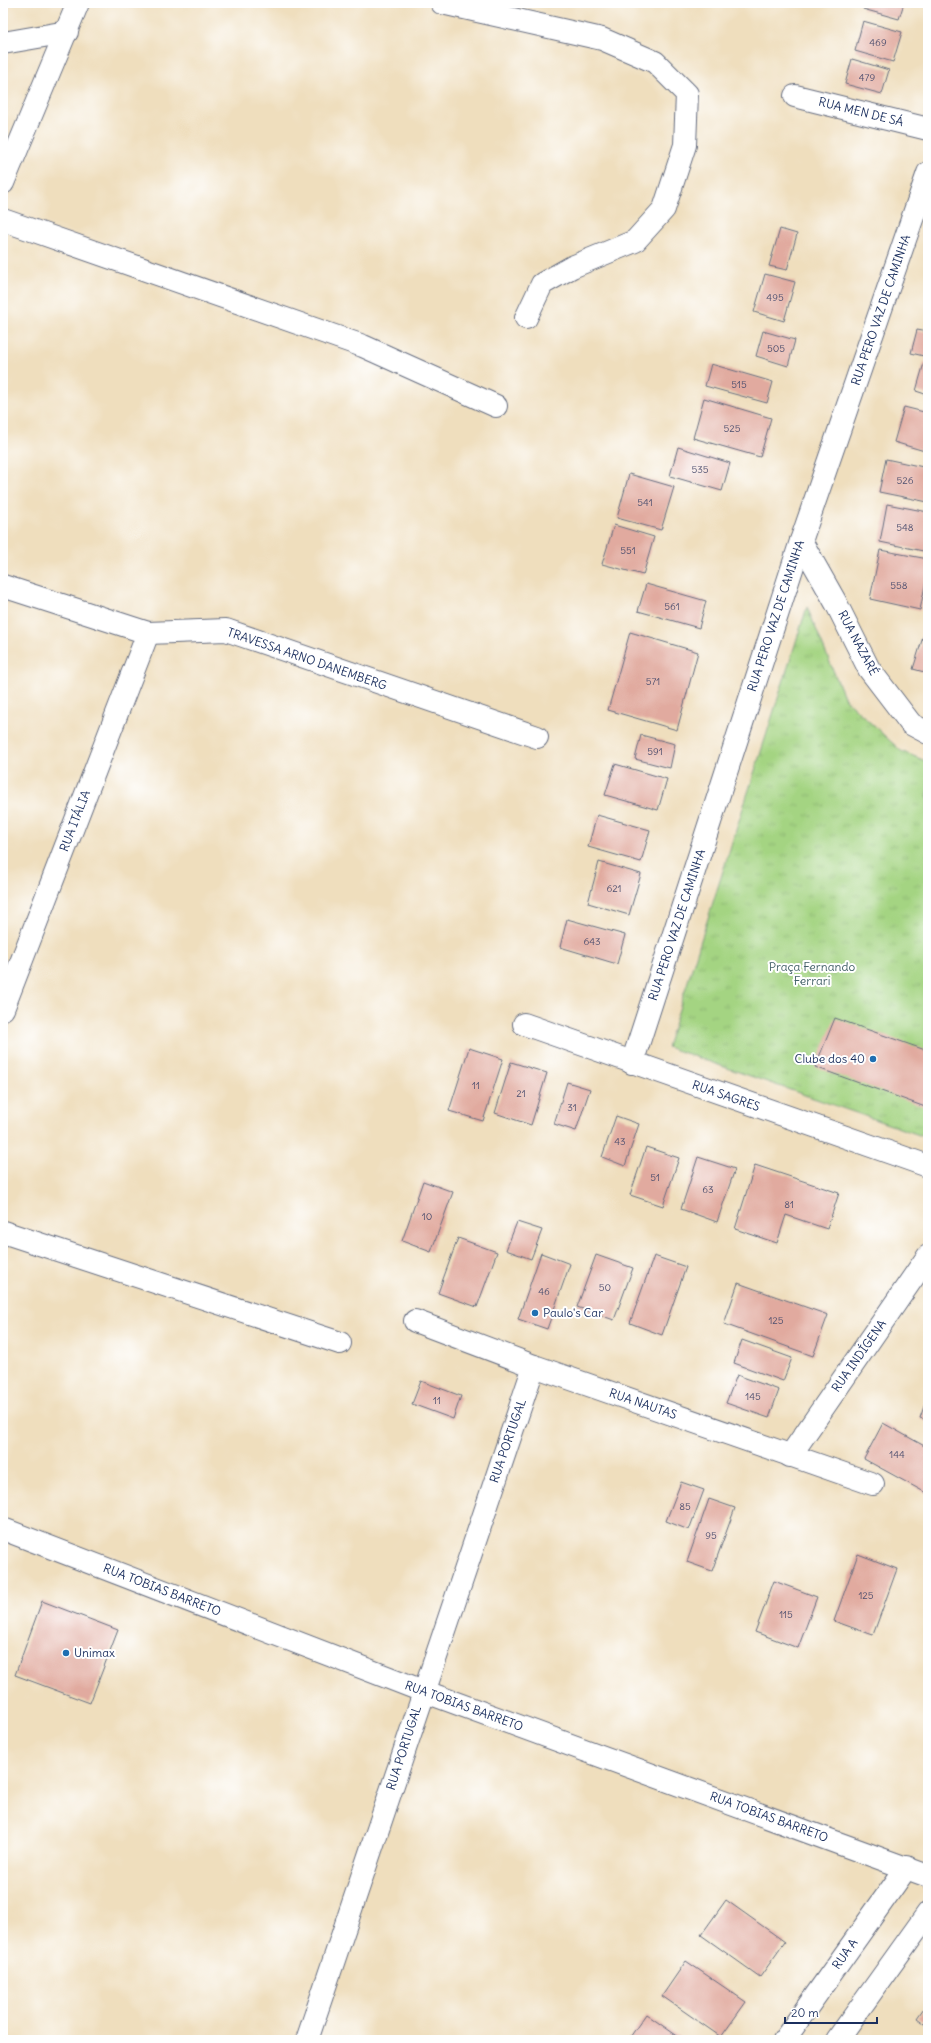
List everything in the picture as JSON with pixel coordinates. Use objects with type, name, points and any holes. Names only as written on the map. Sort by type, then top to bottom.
[{"type":"street","points":[[3,183],[78,3]]},
{"type":"street","points":[[442,3],[602,39],[655,62],[687,94],[685,145],[664,209],[635,241],[572,267],[542,284],[526,318]]},
{"type":"street","points":[[3,43],[66,32]]},
{"type":"street","name":"RUA MEN DE SÁ","points":[[795,96],[928,129]]},
{"type":"street","name":"RUA PERO VAZ DE CAMINHA","points":[[632,1063],[801,541],[928,173]]},
{"type":"street","points":[[3,220],[363,346],[496,406]]},
{"type":"street","name":"RUA NAZARÉ","points":[[801,541],[836,602],[869,669],[910,724],[928,733]]},
{"type":"street","name":"TRAVESSA ARNO DANEMBERG","points":[[3,586],[148,633],[226,630],[538,737]]},
{"type":"street","name":"RUA ITÁLIA","points":[[3,1009],[148,633]]},
{"type":"street","name":"RUA SAGRES","points":[[524,1024],[928,1166]]},
{"type":"street","points":[[3,1232],[340,1343]]},
{"type":"street","name":"RUA INDÍGENA","points":[[790,1456],[928,1256]]},
{"type":"street","name":"RUA NAUTAS","points":[[415,1321],[534,1366],[873,1484]]},
{"type":"street","name":"RUA PORTUGAL","points":[[307,2040],[534,1366]]},
{"type":"street","name":"RUA TOBIAS BARRETO","points":[[3,1529],[424,1691],[907,1867],[928,1876]]},
{"type":"street","name":"RUA A","points":[[784,2040],[907,1867]]},
{"type":"street","points":[[837,2040],[928,1913]]},
{"type":"green space","name":"Praça Fernando Ferrari","points":[[807,607],[845,699],[901,751],[928,762],[928,1138],[667,1047]]},
{"type":"building","points":[[864,3],[904,3],[899,19],[863,9]]},
{"type":"building","points":[[863,21],[902,32],[893,62],[855,51]]},
{"type":"building","points":[[852,59],[889,70],[882,94],[845,84]]},
{"type":"building","points":[[780,229],[797,234],[787,270],[769,266]]},
{"type":"building","points":[[765,274],[795,282],[784,321],[754,312]]},
{"type":"building","points":[[917,330],[928,332],[928,357],[911,353]]},
{"type":"building","points":[[763,331],[795,340],[788,366],[756,356]]},
{"type":"building","points":[[924,363],[928,364],[928,395],[916,391]]},
{"type":"building","points":[[711,364],[773,382],[767,403],[705,386]]},
{"type":"building","points":[[704,398],[771,418],[760,457],[693,438]]},
{"type":"building","points":[[904,407],[928,413],[928,452],[894,442]]},
{"type":"building","points":[[678,447],[730,463],[722,491],[670,476]]},
{"type":"building","points":[[886,459],[928,468],[928,502],[879,492]]},
{"type":"building","points":[[629,474],[674,487],[661,530],[617,518]]},
{"type":"building","points":[[887,504],[928,512],[928,552],[880,542]]},
{"type":"building","points":[[614,525],[654,537],[643,575],[602,564]]},
{"type":"building","points":[[880,550],[928,559],[928,571],[920,610],[870,599]]},
{"type":"building","points":[[646,584],[706,601],[699,628],[638,611]]},
{"type":"building","points":[[928,621],[928,673],[913,669]]},
{"type":"building","points":[[630,632],[698,652],[677,730],[608,710]]},
{"type":"building","points":[[641,735],[675,744],[670,768],[635,759]]},
{"type":"building","points":[[615,764],[667,779],[658,810],[605,795]]},
{"type":"building","points":[[597,815],[650,830],[641,862],[588,847]]},
{"type":"building","points":[[599,862],[641,874],[629,915],[588,903]]},
{"type":"building","points":[[567,919],[625,935],[617,964],[560,947]]},
{"type":"building","name":"Clube dos 40","points":[[835,1018],[928,1051],[928,1108],[815,1067]]},
{"type":"building","points":[[469,1048],[503,1059],[483,1121],[449,1111]]},
{"type":"building","points":[[511,1062],[547,1073],[531,1125],[495,1113]]},
{"type":"building","points":[[567,1082],[590,1089],[576,1131],[554,1124]]},
{"type":"building","points":[[616,1116],[639,1124],[625,1166],[602,1157]]},
{"type":"building","points":[[646,1147],[679,1158],[663,1206],[630,1195]]},
{"type":"building","points":[[698,1157],[735,1169],[717,1222],[681,1209]]},
{"type":"building","points":[[755,1165],[839,1193],[827,1229],[786,1215],[777,1243],[735,1229]]},
{"type":"building","points":[[423,1181],[453,1192],[431,1252],[402,1241]]},
{"type":"building","points":[[517,1222],[542,1230],[531,1259],[506,1250]]},
{"type":"building","points":[[458,1238],[497,1252],[477,1307],[438,1293]]},
{"type":"building","points":[[541,1253],[570,1264],[547,1329],[518,1319]]},
{"type":"building","points":[[596,1255],[633,1268],[614,1320],[577,1307]]},
{"type":"building","points":[[654,1256],[686,1267],[662,1335],[630,1323]]},
{"type":"building","points":[[738,1283],[828,1315],[813,1356],[724,1324]]},
{"type":"building","points":[[742,1340],[792,1358],[783,1381],[734,1363]]},
{"type":"building","points":[[737,1375],[779,1390],[769,1418],[726,1403]]},
{"type":"building","points":[[421,1381],[461,1396],[453,1419],[412,1404]]},
{"type":"building","points":[[928,1395],[928,1421],[920,1418]]},
{"type":"building","points":[[883,1423],[928,1448],[928,1494],[864,1459]]},
{"type":"building","points":[[681,1482],[704,1490],[689,1530],[666,1521]]},
{"type":"building","points":[[709,1499],[735,1508],[712,1571],[687,1562]]},
{"type":"building","points":[[858,1554],[897,1569],[873,1635],[834,1621]]},
{"type":"building","points":[[774,1581],[817,1597],[798,1648],[755,1632]]},
{"type":"building","name":"Unimax","points":[[42,1601],[118,1630],[90,1703],[15,1675]]},
{"type":"building","points":[[726,1900],[785,1942],[760,1977],[701,1935]]},
{"type":"building","points":[[686,1961],[746,2002],[721,2037],[662,1996]]},
{"type":"building","points":[[928,2002],[928,2026],[917,2018]]},
{"type":"building","points":[[646,2014],[683,2040],[628,2040]]},
{"type":"place","name":"Clube dos 40","points":[[873,1059]]},
{"type":"place","name":"Paulo's Car","points":[[535,1313]]},
{"type":"place","name":"Unimax","points":[[66,1653]]}]
